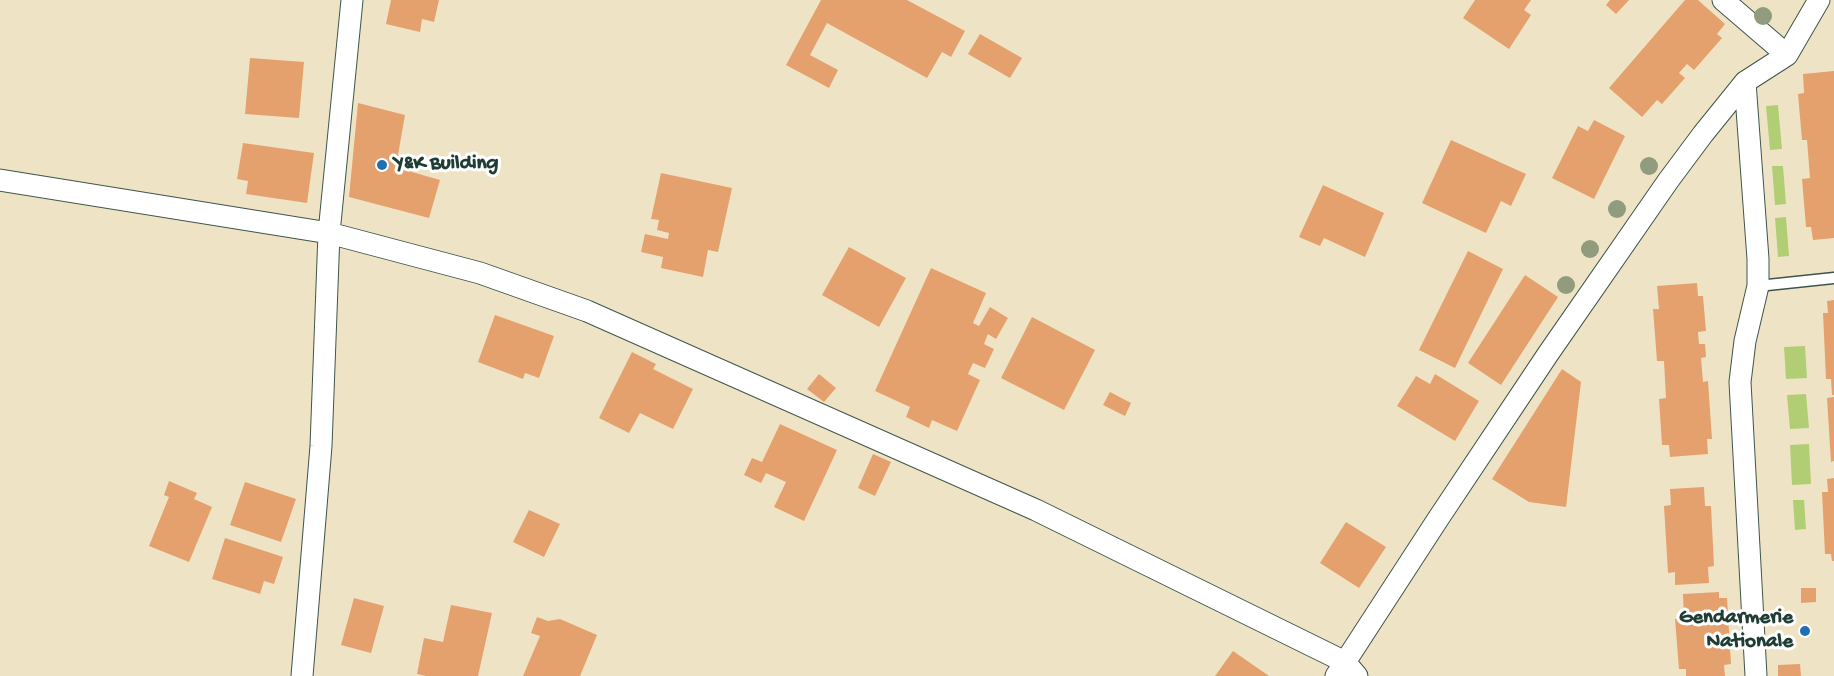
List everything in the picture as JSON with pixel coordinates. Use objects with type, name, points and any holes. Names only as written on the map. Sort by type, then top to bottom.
[{"type":"street","points":[[302,676],[321,446],[329,233],[352,0]]},
{"type":"street","points":[[1723,0],[1787,55]]},
{"type":"street","points":[[0,180],[329,233],[480,273],[587,311],[1036,510],[1346,671],[1438,519],[1555,345],[1703,134],[1745,82],[1787,55],[1819,0]]},
{"type":"street","points":[[1745,82],[1758,286],[1745,341],[1740,382],[1756,676]]},
{"type":"lane","points":[[1758,286],[1834,278]]},
{"type":"green space","points":[[1778,105],[1782,149],[1770,150],[1766,106]]},
{"type":"green space","points":[[1772,166],[1783,166],[1786,204],[1775,205]]},
{"type":"green space","points":[[1786,217],[1789,256],[1778,257],[1775,218]]},
{"type":"green space","points":[[1805,346],[1807,378],[1786,379],[1784,347]]},
{"type":"green space","points":[[1806,394],[1809,428],[1790,429],[1787,395]]},
{"type":"green space","points":[[1809,444],[1811,484],[1792,485],[1790,445]]},
{"type":"green space","points":[[1793,500],[1804,500],[1806,529],[1795,530]]},
{"type":"building","points":[[391,0],[439,0],[434,22],[422,19],[420,32],[386,24]]},
{"type":"building","points":[[821,0],[907,0],[965,31],[951,57],[942,52],[927,78],[827,23],[810,55],[838,70],[829,88],[786,65]]},
{"type":"building","points":[[1475,0],[1531,0],[1524,10],[1531,15],[1509,49],[1463,18]]},
{"type":"building","points":[[1610,0],[1629,0],[1616,14],[1606,5]]},
{"type":"building","points":[[1685,0],[1698,0],[1725,24],[1717,34],[1722,38],[1694,70],[1687,64],[1679,73],[1685,78],[1662,104],[1657,100],[1642,117],[1609,88]]},
{"type":"building","points":[[980,34],[1022,58],[1010,78],[968,54]]},
{"type":"building","points":[[250,58],[304,62],[299,118],[245,114]]},
{"type":"building","points":[[1834,71],[1834,238],[1813,240],[1811,227],[1806,227],[1802,179],[1810,178],[1807,140],[1802,140],[1798,94],[1804,93],[1803,74]]},
{"type":"building","name":"Y&K Building","points":[[358,103],[405,115],[398,155],[413,158],[412,172],[440,180],[429,218],[349,197]]},
{"type":"building","points":[[1594,120],[1625,136],[1594,199],[1552,178],[1578,126],[1588,131]]},
{"type":"building","points":[[1451,140],[1526,174],[1511,206],[1501,201],[1486,233],[1422,203]]},
{"type":"building","points":[[243,143],[314,153],[307,203],[246,194],[248,181],[237,179]]},
{"type":"building","points":[[661,173],[732,188],[718,252],[708,250],[703,277],[661,268],[663,257],[641,252],[645,234],[668,239],[669,233],[657,230],[659,220],[651,219]]},
{"type":"building","points":[[1323,185],[1384,213],[1365,257],[1324,238],[1320,246],[1299,237]]},
{"type":"building","points":[[849,247],[906,278],[879,327],[822,295]]},
{"type":"building","points":[[1468,251],[1503,269],[1455,368],[1419,350]]},
{"type":"building","points":[[931,268],[986,293],[973,323],[979,326],[990,307],[1008,318],[996,339],[988,334],[984,344],[994,349],[985,368],[973,363],[968,374],[980,380],[957,431],[932,420],[929,428],[906,417],[910,407],[875,391]]},
{"type":"building","points":[[1525,275],[1558,297],[1501,385],[1468,363]]},
{"type":"building","points":[[1697,283],[1698,296],[1703,296],[1706,331],[1698,332],[1699,344],[1705,344],[1706,357],[1701,358],[1703,382],[1708,381],[1712,439],[1707,439],[1708,454],[1670,457],[1669,445],[1662,445],[1659,399],[1666,398],[1664,361],[1657,361],[1653,309],[1659,309],[1657,286]]},
{"type":"building","points":[[1834,300],[1834,395],[1832,395],[1831,379],[1826,379],[1823,313],[1828,313],[1827,301]]},
{"type":"building","points":[[495,315],[554,336],[539,378],[525,373],[523,379],[478,362]]},
{"type":"building","points":[[1032,317],[1095,350],[1064,410],[1001,378]]},
{"type":"building","points":[[632,352],[656,364],[653,369],[693,389],[673,429],[640,413],[629,433],[599,418]]},
{"type":"building","points":[[1562,369],[1581,382],[1566,507],[1529,502],[1492,479]]},
{"type":"building","points":[[819,374],[836,388],[824,402],[807,389]]},
{"type":"building","points":[[1435,374],[1479,401],[1455,441],[1397,406],[1416,376],[1430,384]]},
{"type":"building","points":[[1110,392],[1131,403],[1125,416],[1103,405]]},
{"type":"building","points":[[1834,397],[1834,461],[1831,462],[1827,398]]},
{"type":"building","points":[[780,424],[837,450],[804,521],[774,507],[786,482],[766,473],[761,483],[744,475],[752,458],[762,462]]},
{"type":"building","points":[[873,454],[891,462],[875,496],[858,488]]},
{"type":"building","points":[[1834,478],[1834,561],[1832,561],[1831,554],[1825,554],[1822,492],[1828,492],[1827,479]]},
{"type":"building","points":[[169,481],[197,493],[194,499],[212,507],[189,562],[149,546],[169,497],[164,495]]},
{"type":"building","points":[[245,482],[296,499],[281,542],[230,525]]},
{"type":"building","points":[[1704,487],[1705,506],[1711,506],[1714,566],[1708,567],[1709,583],[1675,585],[1675,572],[1668,573],[1664,506],[1671,505],[1670,489]]},
{"type":"building","points":[[529,510],[560,524],[544,557],[513,542]]},
{"type":"building","points":[[1346,522],[1386,547],[1359,588],[1320,563]]},
{"type":"building","points":[[225,538],[283,557],[274,584],[264,581],[260,594],[212,579]]},
{"type":"building","points":[[1801,588],[1816,588],[1816,602],[1801,603]]},
{"type":"building","points":[[1719,592],[1719,598],[1727,598],[1731,664],[1724,665],[1725,676],[1686,676],[1686,669],[1679,669],[1675,619],[1684,618],[1683,594]]},
{"type":"building","points":[[354,598],[384,606],[371,653],[341,645]]},
{"type":"building","points":[[451,605],[492,613],[478,676],[417,674],[424,638],[443,642]]},
{"type":"building","points":[[537,617],[548,621],[560,619],[597,635],[580,676],[523,676],[540,636],[531,633]]},
{"type":"building","points":[[1233,651],[1269,676],[1215,676]]},
{"type":"building","points":[[1800,664],[1801,676],[1778,676],[1778,665]]},
{"type":"place","name":"Y&K Building","points":[[382,165]]},
{"type":"place","name":"Gendarmerie Nationale","points":[[1805,631]]}]
